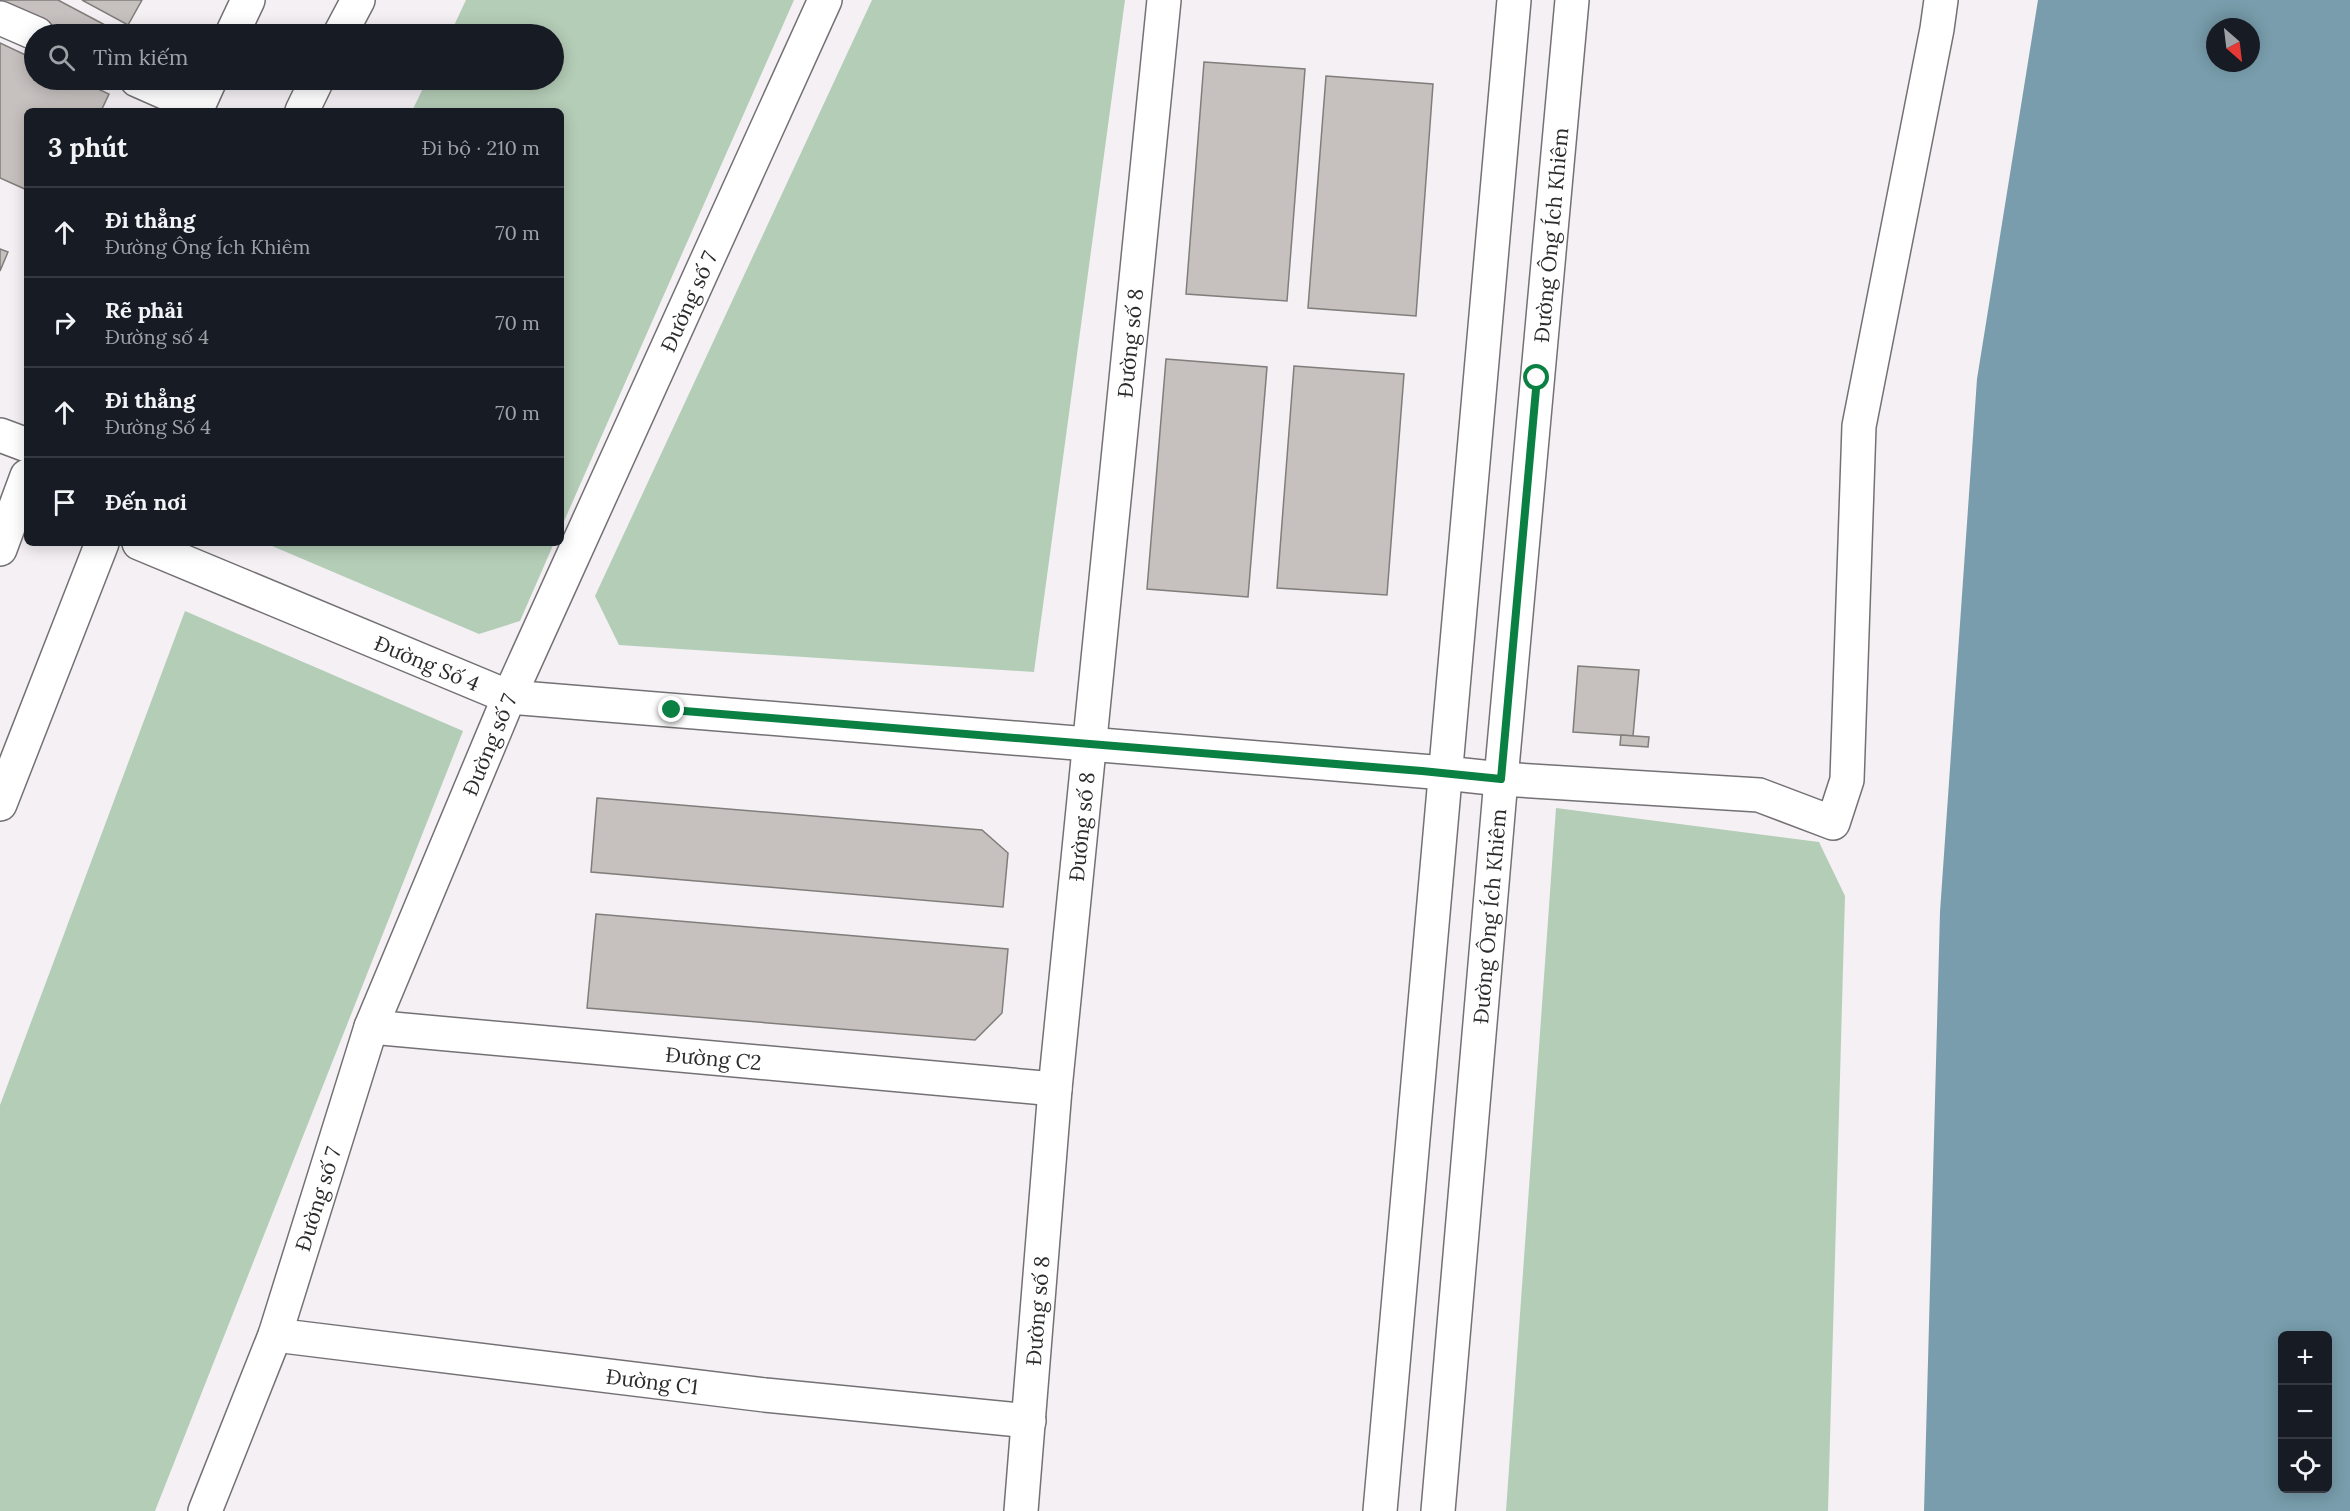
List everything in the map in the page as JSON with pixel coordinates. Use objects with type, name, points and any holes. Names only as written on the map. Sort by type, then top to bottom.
[{"type":"street","points":[[237,24],[248,0]]},
{"type":"street","points":[[345,24],[358,0]]},
{"type":"street","name":"Đường số 7","points":[[205,1511],[274,1335],[371,1027],[509,697],[825,0]]},
{"type":"street","name":"Đường số 8","points":[[1021,1511],[1055,1089],[1164,0]]},
{"type":"street","points":[[1380,1511],[1514,0]]},
{"type":"street","name":"Đường Ông Ích Khiêm","points":[[1438,1511],[1501,779],[1572,0]]},
{"type":"street","points":[[1090,743],[1501,779],[1759,795],[1833,823],[1847,780],[1859,426],[1941,0]]},
{"type":"street","points":[[0,18],[24,28]]},
{"type":"street","points":[[171,90],[201,99]]},
{"type":"street","points":[[303,108],[312,90]]},
{"type":"street","points":[[0,435],[24,444]]},
{"type":"street","points":[[0,549],[24,484]]},
{"type":"street","points":[[0,804],[101,546]]},
{"type":"street","name":"Đường Số 4","points":[[146,546],[509,697],[1090,743]]},
{"type":"street","name":"Đường C2","points":[[371,1027],[1055,1089]]},
{"type":"street","name":"Đường C1","points":[[274,1335],[765,1395],[1029,1421]]},
{"type":"green space","points":[[466,0],[794,0],[564,521],[564,108],[413,108],[422,90],[564,90],[564,24],[455,24]]},
{"type":"green space","points":[[872,0],[1125,0],[1034,672],[619,645],[595,596]]},
{"type":"green space","points":[[272,546],[553,546],[520,621],[479,634]]},
{"type":"green space","points":[[185,611],[463,731],[155,1511],[0,1511],[0,1105]]},
{"type":"green space","points":[[1556,808],[1819,842],[1845,896],[1828,1511],[1506,1511]]},
{"type":"water","points":[[2038,0],[2350,0],[2350,1511],[1924,1511],[1940,912],[1977,379]]},
{"type":"building","points":[[0,0],[58,0],[103,24],[24,25],[0,12]]},
{"type":"building","points":[[82,0],[142,0],[129,24]]},
{"type":"building","points":[[0,43],[24,54],[24,90],[100,90],[109,94],[102,108],[24,108],[24,189],[0,178]]},
{"type":"building","points":[[1204,62],[1305,69],[1287,301],[1186,294]]},
{"type":"building","points":[[1326,76],[1433,84],[1416,316],[1308,308]]},
{"type":"building","points":[[0,249],[8,252],[0,271]]},
{"type":"building","points":[[1166,359],[1267,367],[1248,597],[1147,589]]},
{"type":"building","points":[[1294,366],[1404,374],[1387,595],[1277,588]]},
{"type":"building","points":[[1578,666],[1639,670],[1633,736],[1573,732]]},
{"type":"building","points":[[1621,735],[1649,737],[1648,747],[1620,745]]},
{"type":"building","points":[[597,798],[982,830],[1008,853],[1003,907],[591,872]]},
{"type":"building","points":[[596,914],[1008,949],[1002,1013],[975,1040],[587,1008]]},
{"type":"route","points":[[672,710],[1044,739],[1501,779],[1537,378]]}]
